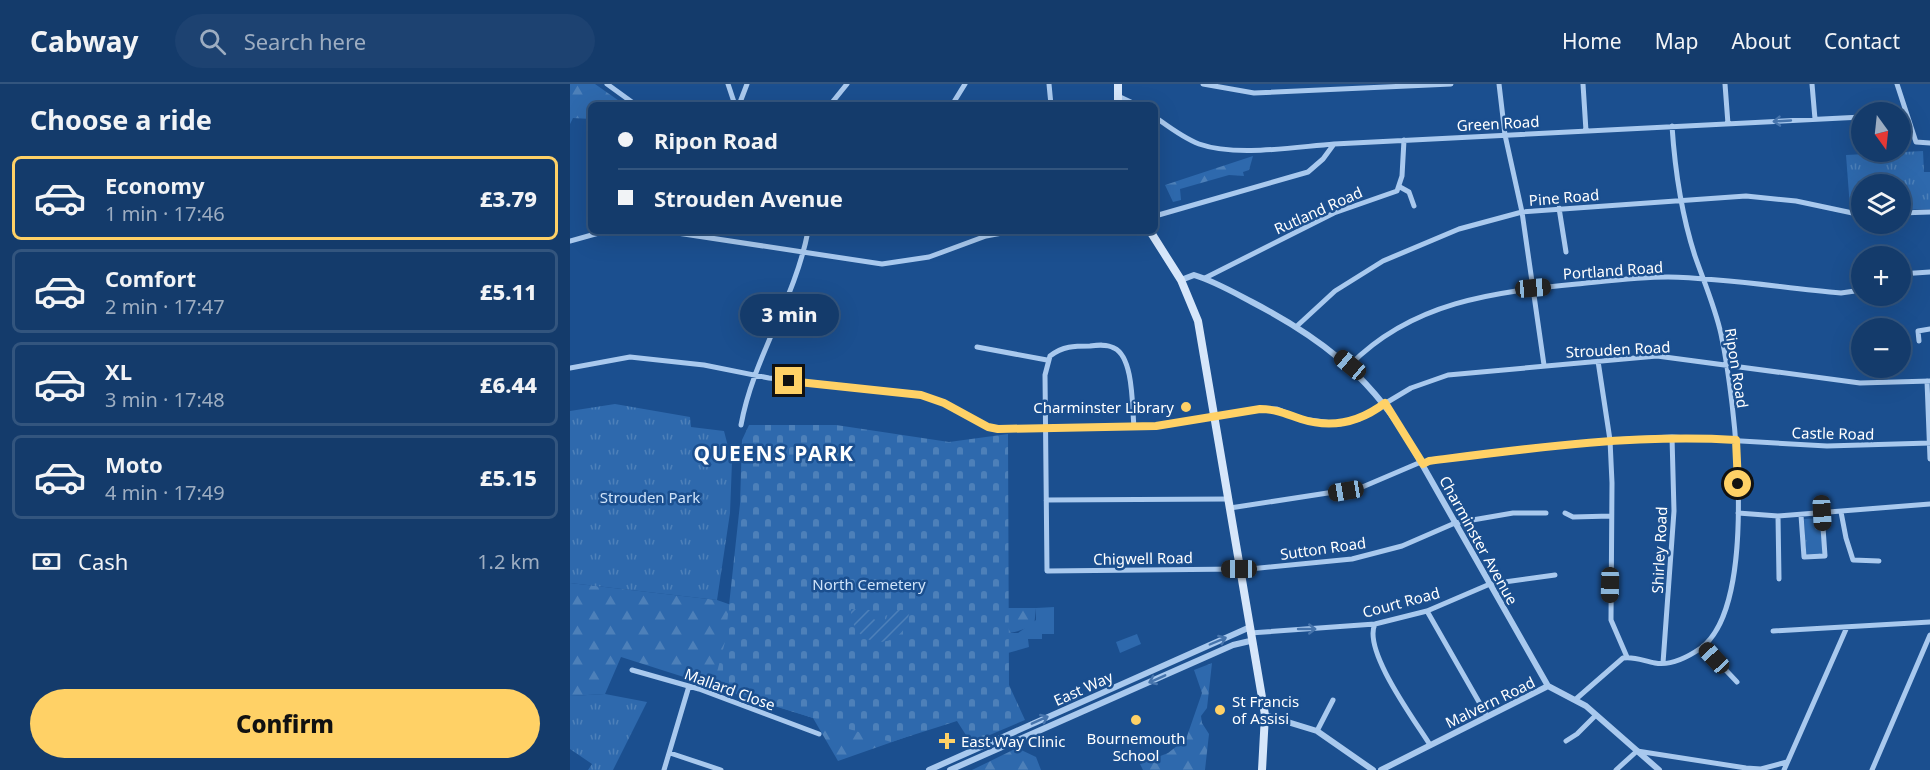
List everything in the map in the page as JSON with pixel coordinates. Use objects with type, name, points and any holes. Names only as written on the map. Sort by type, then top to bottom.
[{"type":"main road","points":[[1118,84],[1118,102]]},
{"type":"main road","points":[[1152,234],[1180,280],[1198,321],[1264,715],[1262,770]]},
{"type":"street","points":[[607,84],[632,102]]},
{"type":"street","points":[[728,84],[736,102]]},
{"type":"street","points":[[738,102],[747,84]]},
{"type":"street","points":[[832,102],[847,84]]},
{"type":"street","points":[[954,102],[965,84]]},
{"type":"street","points":[[1049,84],[1051,102]]},
{"type":"street","points":[[1203,84],[1254,93],[1451,84]]},
{"type":"street","points":[[1499,84],[1505,135],[1522,212],[1544,365]]},
{"type":"street","points":[[1583,84],[1586,131]]},
{"type":"street","points":[[1725,84],[1728,124]]},
{"type":"street","points":[[1812,84],[1815,119]]},
{"type":"street","points":[[1897,84],[1902,102]]},
{"type":"street","points":[[1118,96],[1131,102]]},
{"type":"street","name":"Green Road","points":[[1158,119],[1186,138],[1211,147],[1237,149],[1851,117]]},
{"type":"street","name":"Ripon Road","points":[[1627,657],[1663,663],[1676,661],[1703,646],[1719,625],[1730,593],[1738,513],[1736,440],[1726,365],[1719,324],[1680,200],[1672,126]]},
{"type":"street","points":[[1911,130],[1916,142],[1930,143]]},
{"type":"street","points":[[1404,140],[1400,187],[1409,192],[1414,206]]},
{"type":"street","points":[[1158,215],[1308,172],[1323,159],[1334,144]]},
{"type":"street","name":"Rutland Road","points":[[1205,278],[1334,213],[1397,191],[1400,187]]},
{"type":"street","name":"Pine Road","points":[[1297,326],[1335,291],[1383,261],[1459,230],[1522,212],[1680,200],[1770,197],[1851,213]]},
{"type":"street","points":[[1559,208],[1566,252]]},
{"type":"street","points":[[1911,213],[1930,212]]},
{"type":"street","points":[[570,241],[595,234]]},
{"type":"street","points":[[709,234],[804,253],[882,264],[928,257],[997,234]]},
{"type":"street","points":[[728,234],[730,240]]},
{"type":"street","points":[[741,425],[745,400],[784,311],[804,253],[807,234]]},
{"type":"street","points":[[1911,273],[1930,272]]},
{"type":"street","points":[[1180,280],[1194,275],[1205,278]]},
{"type":"street","name":"Portland Road","points":[[1350,365],[1382,337],[1430,311],[1458,301],[1533,288],[1669,277],[1841,293],[1851,292]]},
{"type":"street","name":"Charminster Avenue","points":[[1205,278],[1297,326],[1350,365],[1385,403],[1422,463],[1548,686]]},
{"type":"street","points":[[1919,341],[1918,331],[1930,329]]},
{"type":"street","points":[[977,347],[1047,360],[1064,347],[1106,346],[1116,349],[1123,356],[1128,370],[1134,427]]},
{"type":"street","name":"Strouden Road","points":[[570,368],[630,357],[704,365],[769,378],[921,395],[944,403],[988,427],[1045,429],[1134,427],[1215,418],[1260,409],[1277,409],[1302,419],[1340,424],[1359,419],[1419,384],[1448,375],[1657,356],[1860,383],[1928,381]]},
{"type":"street","points":[[1046,500],[1047,360]]},
{"type":"street","points":[[1576,699],[1627,657],[1611,620],[1610,440],[1598,362]]},
{"type":"street","points":[[1928,381],[1930,459]]},
{"type":"street","name":"Castle Road","points":[[1046,500],[1230,503],[1360,488],[1429,461],[1610,440],[1672,437],[1827,446],[1930,443]]},
{"type":"street","name":"Shirley Road","points":[[1663,663],[1674,512],[1672,437]]},
{"type":"street","name":"Chigwell Road","points":[[1046,500],[1047,571],[1239,569]]},
{"type":"street","points":[[1738,513],[1778,516],[1930,504]]},
{"type":"street","points":[[1842,512],[1846,538],[1853,560],[1879,561]]},
{"type":"street","name":"Sutton Road","points":[[1239,569],[1352,559],[1402,546],[1455,523],[1513,513],[1546,513]]},
{"type":"street","points":[[1565,513],[1573,517],[1611,516]]},
{"type":"street","points":[[1801,514],[1804,557],[1825,556],[1822,513]]},
{"type":"street","points":[[1778,516],[1779,579]]},
{"type":"street","name":"Court Road","points":[[1249,634],[1375,624],[1427,611],[1490,584],[1555,575]]},
{"type":"street","points":[[1427,611],[1487,716]]},
{"type":"street","points":[[1773,631],[1930,622]]},
{"type":"street","points":[[1375,624],[1373,630],[1382,665],[1430,745]]},
{"type":"street","points":[[1784,770],[1847,627]]},
{"type":"street","name":"East Way","points":[[929,770],[1249,634]]},
{"type":"street","name":"East Way","points":[[950,770],[1233,645],[1249,634]]},
{"type":"street","points":[[1872,770],[1930,635]]},
{"type":"street","points":[[1703,646],[1737,682]]},
{"type":"street","name":"Mallard Close","points":[[632,670],[689,686],[819,734]]},
{"type":"street","points":[[664,770],[689,686]]},
{"type":"street","name":"Malvern Road","points":[[1380,770],[1548,686],[1558,693],[1576,699],[1659,770]]},
{"type":"street","points":[[1317,730],[1333,700]]},
{"type":"street","points":[[1264,715],[1317,730],[1373,770]]},
{"type":"street","points":[[1566,741],[1574,740],[1596,715]]},
{"type":"street","points":[[1616,770],[1637,751],[1746,768],[1761,769],[1787,762]]},
{"type":"street","points":[[670,753],[721,770]]},
{"type":"green space","points":[[570,84],[595,84],[621,102],[588,102],[588,119],[573,118],[570,124]]},
{"type":"green space","points":[[1923,151],[1924,172],[1930,172],[1930,209],[1911,210],[1911,174],[1851,174],[1850,208],[1846,155],[1851,155],[1851,162],[1911,162],[1911,152]]},
{"type":"green space","points":[[1253,156],[1249,170],[1243,172],[1244,176],[1229,175],[1180,189],[1181,200],[1173,202],[1165,185]]},
{"type":"green space","name":"Strouden Park","points":[[615,404],[690,417],[691,427],[724,431],[732,462],[730,513],[717,600],[570,583],[570,411]]},
{"type":"green space","name":"North Cemetery","points":[[749,425],[836,425],[949,442],[1008,434],[1009,685],[1025,720],[971,743],[957,721],[891,742],[713,687],[725,642],[740,504],[742,440]]},
{"type":"green space","points":[[1822,518],[1822,554],[1806,554],[1804,519]]},
{"type":"green space","points":[[570,583],[717,600],[737,607],[912,735],[838,761],[813,718],[621,657],[605,694],[570,696]]},
{"type":"green space","points":[[1054,607],[1054,634],[1042,634],[1042,639],[1028,639],[1029,647],[1008,653],[1008,633],[1018,633],[1036,620],[1036,608]]},
{"type":"green space","points":[[1007,608],[1036,608],[1034,627],[1008,633]]},
{"type":"green space","points":[[851,609],[870,610],[872,618],[879,622],[886,619],[889,610],[909,610],[906,624],[900,634],[890,640],[880,642],[869,640],[860,633],[853,623]]},
{"type":"green space","points":[[1137,634],[1141,644],[1120,653],[1116,642]]},
{"type":"green space","points":[[1212,663],[1207,708],[1201,716],[1202,723],[1209,734],[1205,770],[1143,770],[1140,764],[1168,753],[1186,739],[1202,693],[1194,670]]},
{"type":"green space","points":[[605,694],[647,702],[613,770],[588,770],[592,764],[570,749],[570,696]]},
{"type":"green space","points":[[1017,748],[1036,757],[1041,770],[972,770]]},
{"type":"place","name":"Charminster Library","points":[[1186,407]]},
{"type":"place","name":"St Francis of Assisi","points":[[1220,710]]},
{"type":"place","name":"Bournemouth School","points":[[1136,720]]},
{"type":"place","name":"East Way Clinic","points":[[947,741]]},
{"type":"district","name":"QUEENS PARK","points":[[774,453]]},
{"type":"route","points":[[789,381],[921,395],[944,403],[988,427],[998,429],[1156,426],[1181,424],[1260,409],[1277,409],[1302,419],[1340,424],[1359,419],[1385,403],[1423,464],[1429,461],[1610,440],[1672,437],[1736,440],[1738,484]]}]
